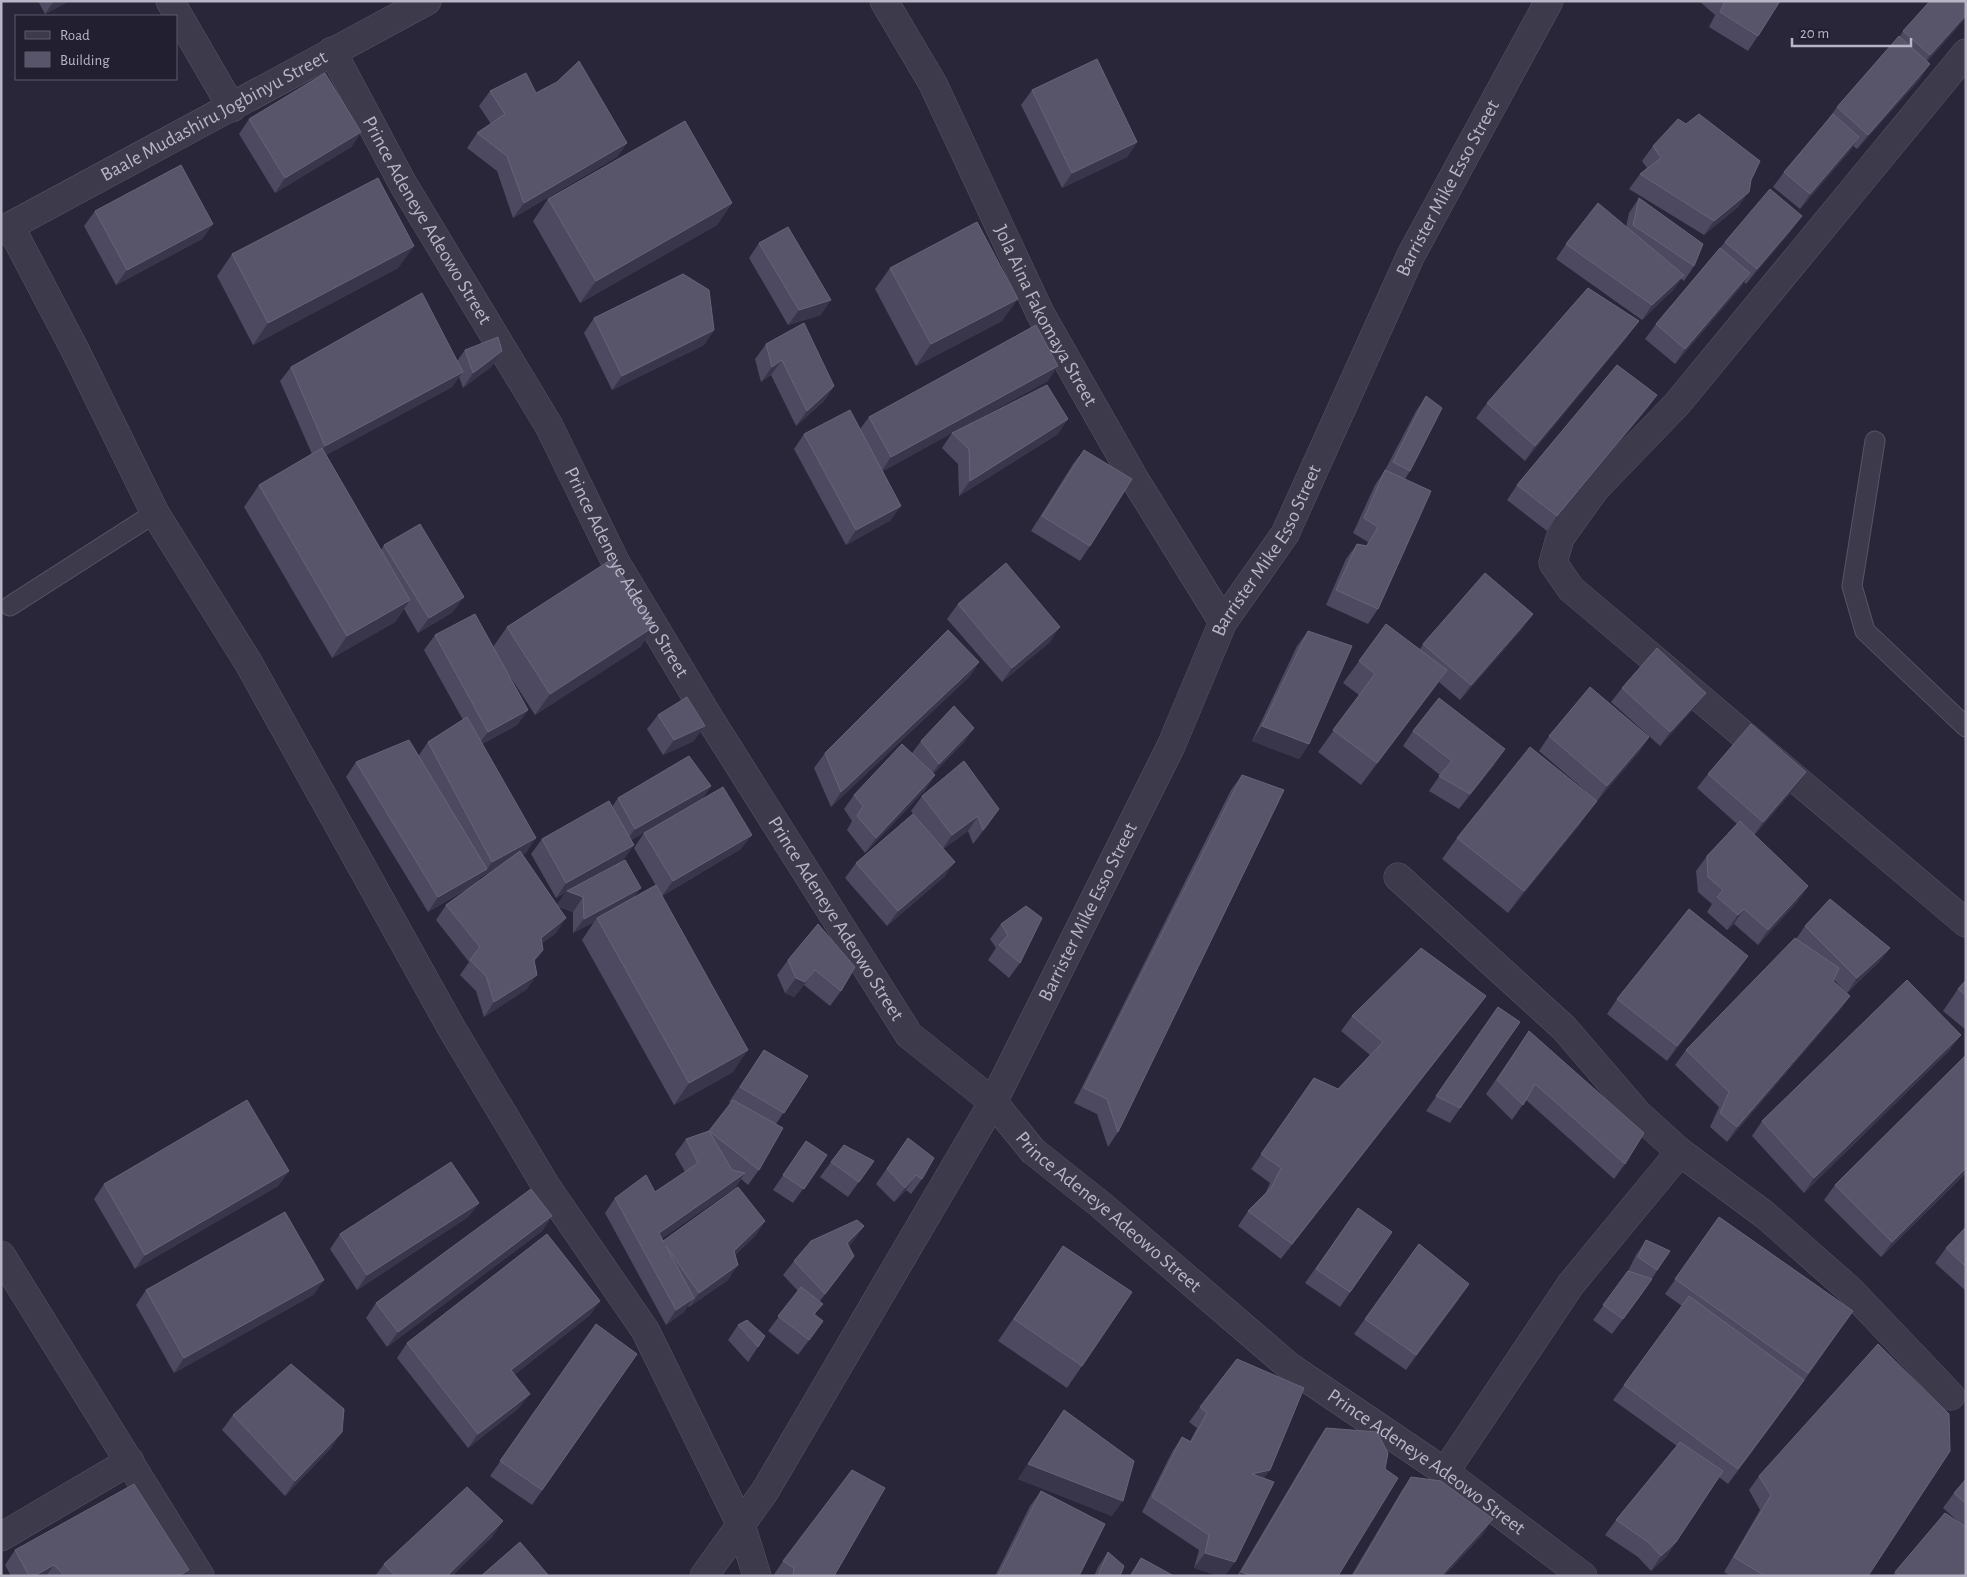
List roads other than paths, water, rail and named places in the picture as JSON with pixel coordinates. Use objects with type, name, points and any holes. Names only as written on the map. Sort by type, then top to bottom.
[{"type":"street","points":[[170,1],[232,108]]},
{"type":"street","name":"Baale Mudashiru Jogbinyu Street","points":[[6,229],[427,1]]},
{"type":"street","name":"Jola Aina Fakomaya Street","points":[[884,1],[933,84],[1040,314],[1135,480],[1223,622]]},
{"type":"street","name":"Barrister Mike Esso Street","points":[[704,1576],[741,1526],[770,1482],[993,1102],[1171,746],[1223,622],[1285,534],[1411,255],[1549,1]]},
{"type":"street","name":"Prince Adeneye Adeowo Street","points":[[332,51],[403,184],[549,426],[616,563],[738,763],[909,1035],[993,1102],[1033,1151],[1101,1205],[1290,1368],[1445,1472],[1583,1576]]},
{"type":"street","points":[[1966,53],[1677,404],[1595,489],[1560,538],[1553,563],[1571,589],[1966,923]]},
{"type":"street","points":[[6,229],[75,350],[155,513],[248,662],[452,1029],[546,1186],[645,1330],[741,1526],[757,1576]]},
{"type":"street","points":[[1398,877],[1564,1028],[1638,1114],[1680,1152],[1765,1215],[1850,1290],[1951,1396]]},
{"type":"street","points":[[1445,1472],[1571,1284],[1680,1152]]},
{"type":"street","points":[[1,1255],[200,1576]]},
{"type":"street","points":[[1,1537],[130,1461]]},
{"type":"lane","points":[[1875,441],[1852,586],[1865,631],[1966,727]]},
{"type":"lane","points":[[10,606],[155,513]]}]
